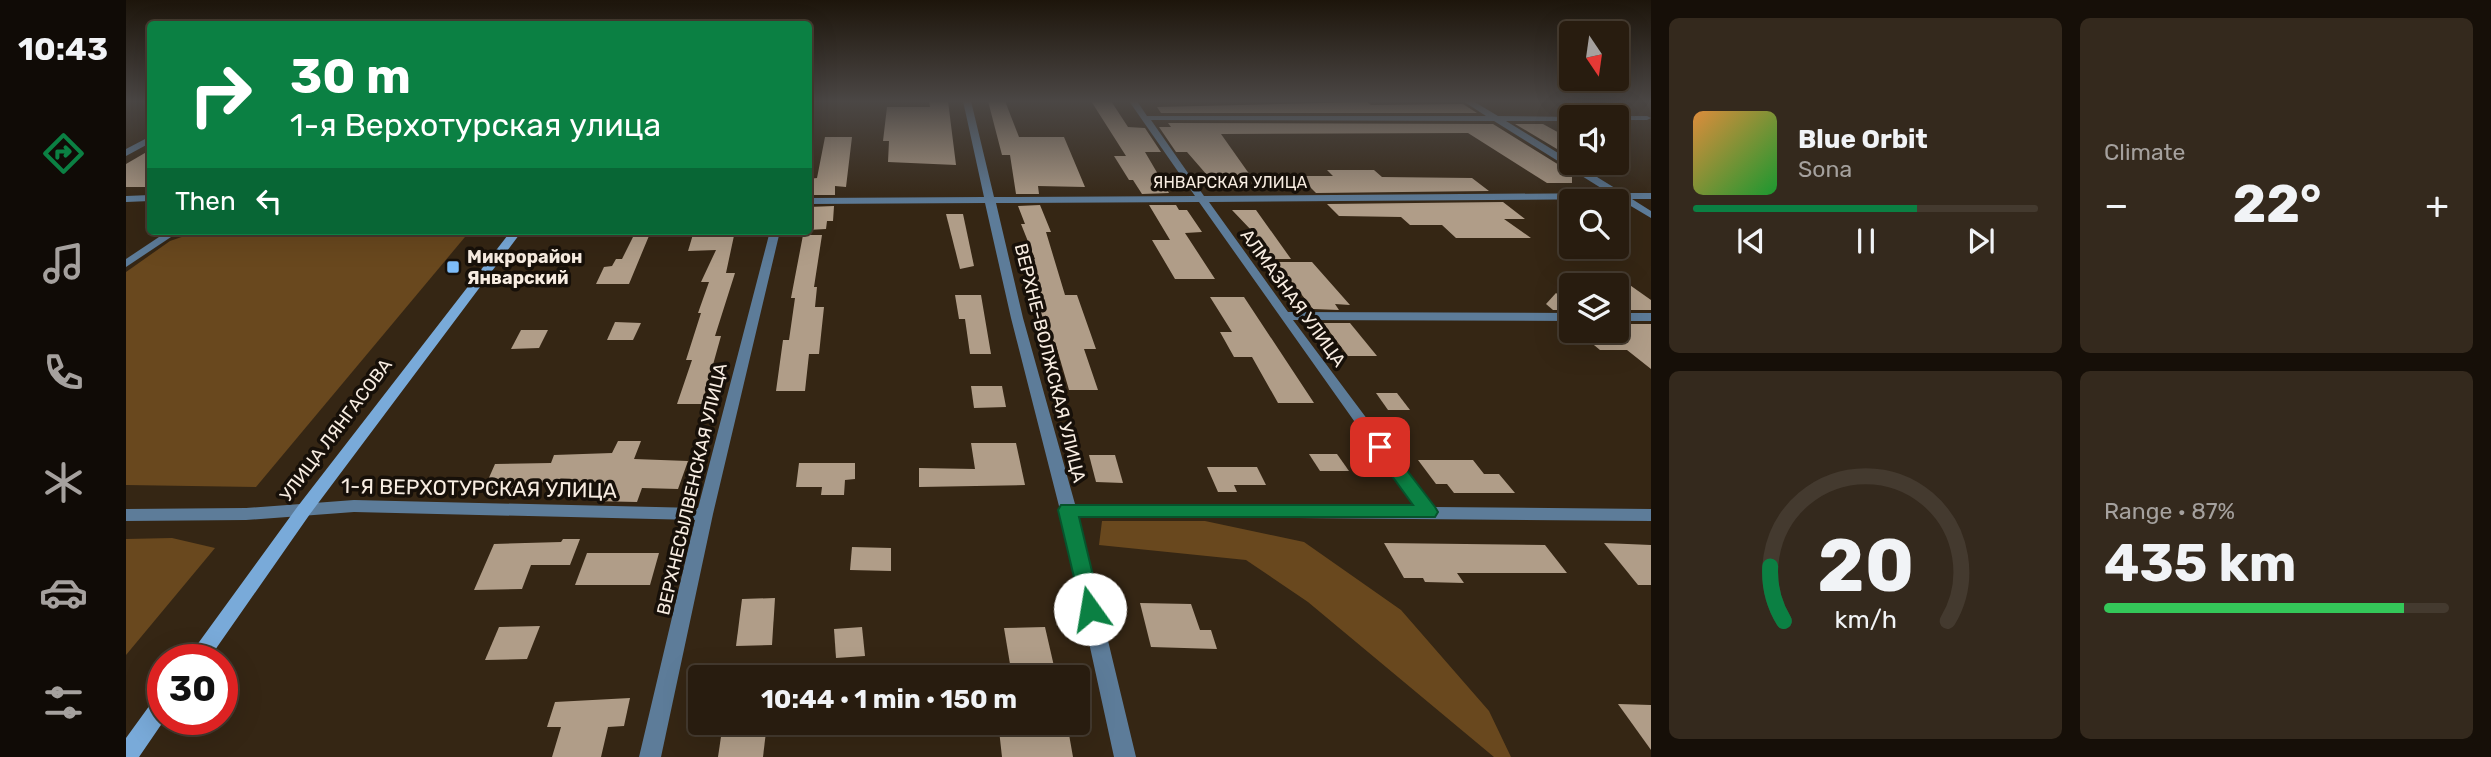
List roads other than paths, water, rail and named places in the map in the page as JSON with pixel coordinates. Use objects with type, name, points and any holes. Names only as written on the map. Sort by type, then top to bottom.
[{"type":"main road","name":"УЛИЦА ЛЯНГАСОВА","points":[[208,644],[304,510],[514,235]]},
{"type":"main road","points":[[126,756],[147,727]]},
{"type":"street","name":"ВЕРХНЕ-ВОЛЖСКАЯ УЛИЦА","points":[[975,136],[1068,510],[1125,757]]},
{"type":"street","name":"АЛМАЗНАЯ УЛИЦА","points":[[1157,136],[1284,316],[1428,512]]},
{"type":"street","points":[[1524,136],[1609,189]]},
{"type":"street","points":[[126,153],[147,142]]},
{"type":"street","name":"ЯНВАРСКАЯ УЛИЦА","points":[[812,201],[1559,196]]},
{"type":"street","name":"ЯНВАРСКАЯ УЛИЦА","points":[[1629,196],[1651,196]]},
{"type":"street","points":[[126,199],[147,198]]},
{"type":"street","points":[[1629,202],[1651,215]]},
{"type":"street","points":[[126,264],[169,235]]},
{"type":"street","name":"ВЕРХНЕСЫЛВЕНСКАЯ УЛИЦА","points":[[650,757],[705,514],[774,235]]},
{"type":"street","points":[[1284,316],[1559,317]]},
{"type":"street","points":[[1629,317],[1651,317]]},
{"type":"street","name":"1-Я ВЕРХОТУРСКАЯ УЛИЦА","points":[[126,515],[354,506],[705,514]]},
{"type":"street","points":[[1068,510],[1651,515]]},
{"type":"place","name":"Микрорайон Январский","points":[[453,267]]}]
